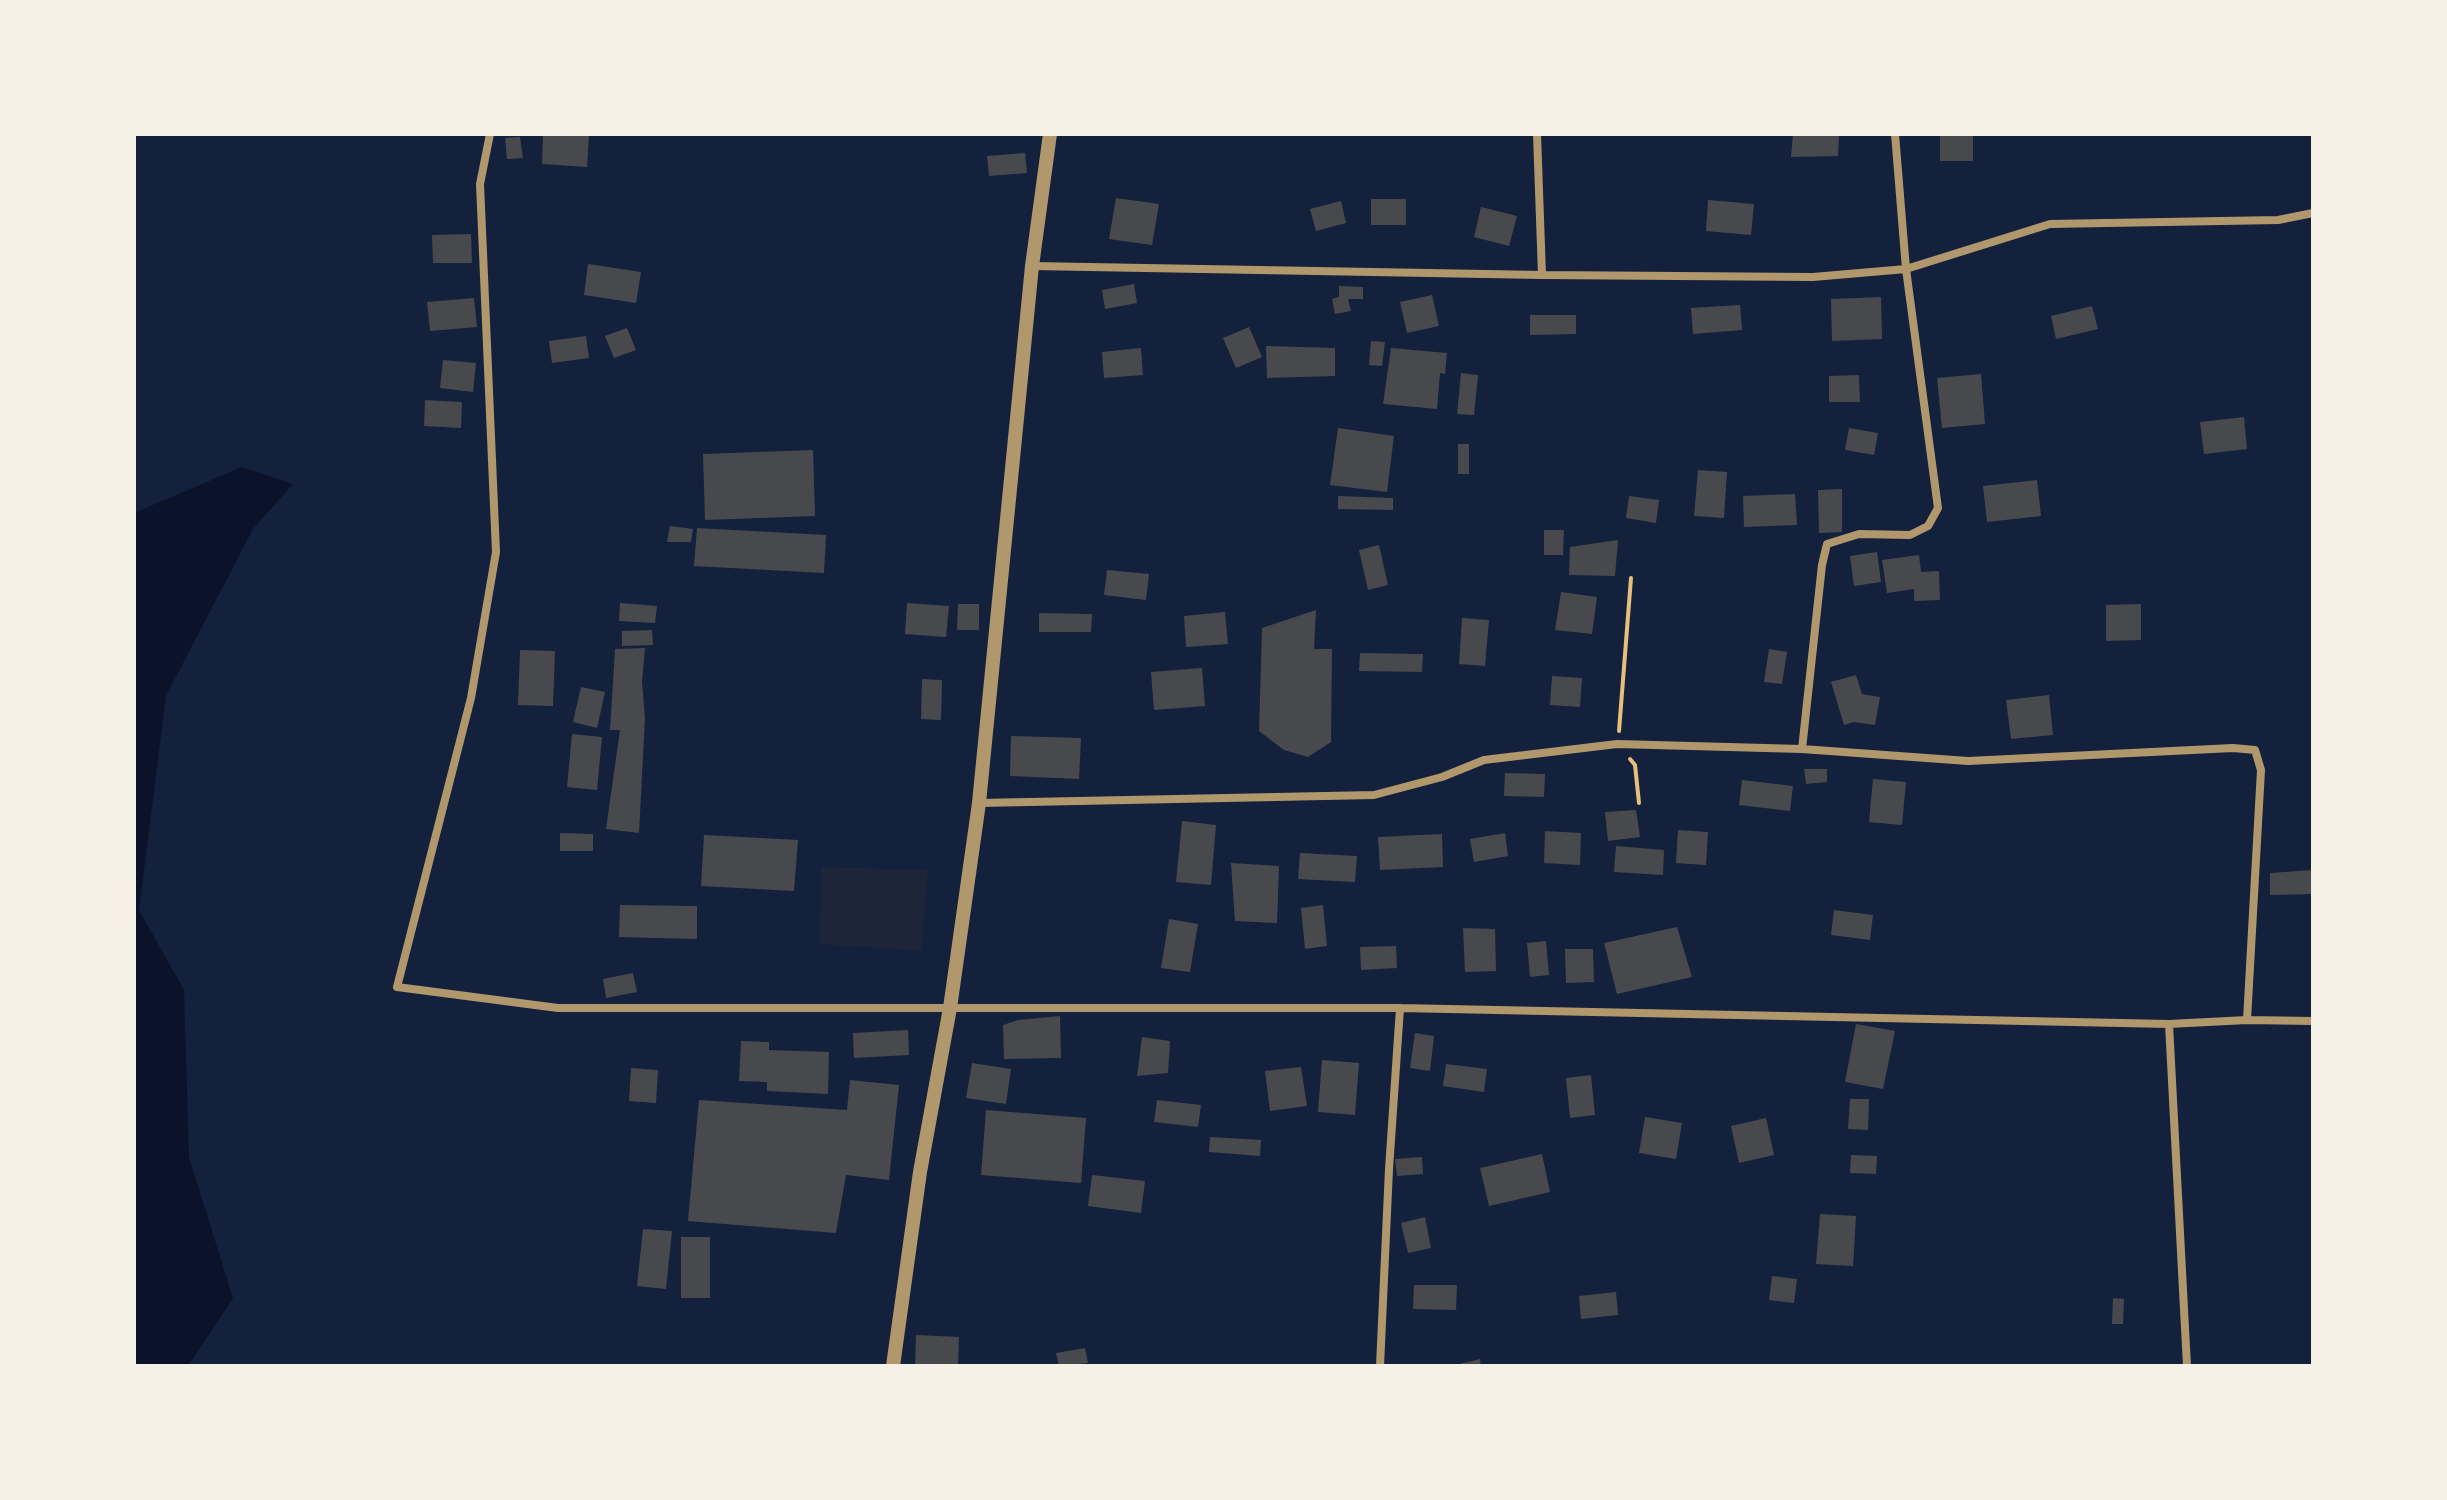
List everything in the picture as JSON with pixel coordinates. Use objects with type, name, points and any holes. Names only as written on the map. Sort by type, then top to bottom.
[{"type":"street","points":[[490,134],[480,184],[496,552],[471,698],[397,987],[558,1008],[1400,1008],[2169,1024],[2313,1021]]},
{"type":"street","points":[[893,1366],[920,1172],[950,1008],[979,803],[1032,266],[1050,134]]},
{"type":"street","points":[[1537,134],[1542,275]]},
{"type":"street","points":[[1802,749],[1822,565],[1827,544],[1859,534],[1910,535],[1928,526],[1938,508],[1906,269],[1895,134]]},
{"type":"street","points":[[1032,266],[1813,277],[1906,269],[2050,224],[2278,220],[2313,213]]},
{"type":"street","points":[[979,803],[1374,795],[1442,777],[1484,760],[1617,744],[1802,749],[1968,761],[2233,748],[2255,750],[2261,770],[2247,1020]]},
{"type":"street","points":[[1380,1366],[1400,1008]]},
{"type":"street","points":[[2169,1024],[2187,1366]]},
{"type":"path","points":[[1631,578],[1617,744],[1635,765],[1639,803]]},
{"type":"shaded area","points":[[242,467],[293,484],[253,529],[166,696],[139,910],[184,990],[189,1157],[233,1298],[188,1366],[134,1366],[134,513]]},
{"type":"shaded area","points":[[821,867],[928,870],[921,951],[820,944]]},
{"type":"building","points":[[543,134],[589,136],[587,167],[542,164]]},
{"type":"building","points":[[1793,134],[1839,134],[1838,156],[1791,157]]},
{"type":"building","points":[[1940,134],[1973,134],[1973,161],[1940,161]]},
{"type":"building","points":[[520,137],[523,158],[507,159],[505,138]]},
{"type":"building","points":[[1025,153],[1027,173],[989,176],[987,156]]},
{"type":"building","points":[[1116,198],[1159,204],[1152,245],[1109,239]]},
{"type":"building","points":[[1371,199],[1406,199],[1406,225],[1371,225]]},
{"type":"building","points":[[1708,200],[1754,204],[1751,235],[1706,231]]},
{"type":"building","points":[[1341,201],[1346,223],[1316,231],[1310,209]]},
{"type":"building","points":[[1481,207],[1517,216],[1509,246],[1474,237]]},
{"type":"building","points":[[471,234],[472,263],[433,263],[432,235]]},
{"type":"building","points":[[588,264],[641,272],[636,303],[584,295]]},
{"type":"building","points":[[1134,284],[1137,303],[1105,309],[1102,290]]},
{"type":"building","points":[[1339,286],[1363,287],[1363,299],[1348,299],[1351,311],[1335,314],[1332,299],[1339,297]]},
{"type":"building","points":[[1432,295],[1439,326],[1407,333],[1400,302]]},
{"type":"building","points":[[1881,297],[1882,339],[1832,341],[1831,299]]},
{"type":"building","points":[[474,298],[477,327],[430,331],[427,302]]},
{"type":"building","points":[[1740,305],[1742,330],[1693,334],[1691,308]]},
{"type":"building","points":[[2092,306],[2098,329],[2056,339],[2051,316]]},
{"type":"building","points":[[1530,315],[1576,315],[1576,334],[1530,335]]},
{"type":"building","points":[[1249,327],[1262,357],[1236,368],[1223,338]]},
{"type":"building","points":[[627,328],[636,350],[614,358],[605,336]]},
{"type":"building","points":[[586,336],[589,358],[552,363],[549,341]]},
{"type":"building","points":[[1371,341],[1385,342],[1382,366],[1369,365]]},
{"type":"building","points":[[1266,346],[1335,348],[1335,376],[1267,378]]},
{"type":"building","points":[[1141,348],[1143,375],[1104,378],[1102,352]]},
{"type":"building","points":[[1391,348],[1447,353],[1445,374],[1440,373],[1437,409],[1383,404]]},
{"type":"building","points":[[443,360],[476,363],[473,392],[440,388]]},
{"type":"building","points":[[1461,373],[1478,375],[1474,415],[1457,414]]},
{"type":"building","points":[[1981,374],[1985,424],[1942,428],[1937,378]]},
{"type":"building","points":[[1859,375],[1860,402],[1829,402],[1829,376]]},
{"type":"building","points":[[425,400],[462,402],[461,428],[424,426]]},
{"type":"building","points":[[2244,417],[2247,449],[2204,454],[2200,422]]},
{"type":"building","points":[[1338,428],[1394,436],[1387,492],[1330,485]]},
{"type":"building","points":[[1849,428],[1878,433],[1874,455],[1845,450]]},
{"type":"building","points":[[1458,444],[1469,444],[1469,474],[1458,474]]},
{"type":"building","points":[[813,450],[815,516],[705,520],[703,454]]},
{"type":"building","points":[[1698,470],[1727,472],[1724,518],[1694,516]]},
{"type":"building","points":[[2037,480],[2041,516],[1987,522],[1983,486]]},
{"type":"building","points":[[1842,489],[1842,532],[1819,533],[1818,490]]},
{"type":"building","points":[[1795,494],[1797,525],[1744,527],[1743,496]]},
{"type":"building","points":[[1338,496],[1393,498],[1393,510],[1338,509]]},
{"type":"building","points":[[1629,496],[1659,500],[1656,523],[1626,518]]},
{"type":"building","points":[[670,526],[693,529],[691,542],[667,542]]},
{"type":"building","points":[[697,528],[826,535],[824,573],[694,566]]},
{"type":"building","points":[[1544,530],[1564,530],[1563,555],[1544,555]]},
{"type":"building","points":[[1618,540],[1615,576],[1569,575],[1570,547]]},
{"type":"building","points":[[1379,545],[1388,585],[1368,590],[1359,550]]},
{"type":"building","points":[[1877,552],[1881,582],[1854,586],[1850,556]]},
{"type":"building","points":[[1919,555],[1921,572],[1939,571],[1940,600],[1914,601],[1914,589],[1887,593],[1882,560]]},
{"type":"building","points":[[1107,570],[1149,574],[1146,600],[1104,595]]},
{"type":"building","points":[[1561,592],[1597,597],[1592,634],[1555,630]]},
{"type":"building","points":[[620,603],[657,606],[655,623],[619,621]]},
{"type":"building","points":[[907,603],[949,606],[946,637],[905,634]]},
{"type":"building","points":[[958,604],[979,604],[979,630],[957,630]]},
{"type":"building","points":[[2141,604],[2141,640],[2106,641],[2106,605]]},
{"type":"building","points":[[1316,610],[1314,649],[1332,649],[1331,742],[1308,757],[1284,750],[1259,731],[1262,628]]},
{"type":"building","points":[[1225,612],[1228,644],[1186,647],[1184,616]]},
{"type":"building","points":[[1039,613],[1092,614],[1091,632],[1039,632]]},
{"type":"building","points":[[1462,618],[1489,620],[1485,666],[1459,664]]},
{"type":"building","points":[[652,630],[653,645],[622,646],[622,631]]},
{"type":"building","points":[[645,648],[639,833],[606,829],[620,730],[610,730],[615,649]]},
{"type":"building","points":[[1769,649],[1787,652],[1782,684],[1764,682]]},
{"type":"building","points":[[520,650],[555,651],[553,706],[518,705]]},
{"type":"building","points":[[1360,653],[1423,654],[1422,672],[1359,671]]},
{"type":"building","points":[[1202,668],[1205,706],[1154,710],[1151,672]]},
{"type":"building","points":[[1856,675],[1862,694],[1880,697],[1875,725],[1854,722],[1844,725],[1831,682]]},
{"type":"building","points":[[1552,676],[1582,678],[1580,707],[1550,705]]},
{"type":"building","points":[[922,679],[942,680],[941,720],[921,719]]},
{"type":"building","points":[[581,687],[605,692],[597,728],[573,722]]},
{"type":"building","points":[[2049,695],[2053,735],[2011,739],[2006,700]]},
{"type":"building","points":[[572,734],[602,737],[597,790],[567,787]]},
{"type":"building","points":[[1011,736],[1081,738],[1079,779],[1010,776]]},
{"type":"building","points":[[1804,769],[1827,769],[1827,782],[1806,784]]},
{"type":"building","points":[[1505,773],[1545,774],[1544,797],[1504,796]]},
{"type":"building","points":[[1873,779],[1906,782],[1902,825],[1869,822]]},
{"type":"building","points":[[1742,780],[1793,786],[1790,811],[1739,805]]},
{"type":"building","points":[[1636,810],[1640,837],[1608,841],[1605,812]]},
{"type":"building","points":[[1182,821],[1216,825],[1211,885],[1176,882]]},
{"type":"building","points":[[1678,830],[1708,832],[1706,865],[1676,863]]},
{"type":"building","points":[[1545,831],[1581,833],[1580,865],[1544,863]]},
{"type":"building","points":[[560,833],[593,834],[593,851],[560,851]]},
{"type":"building","points":[[1505,833],[1508,856],[1474,862],[1470,839]]},
{"type":"building","points":[[1442,834],[1443,867],[1380,870],[1378,837]]},
{"type":"building","points":[[704,835],[798,840],[794,891],[701,886]]},
{"type":"building","points":[[1616,846],[1664,850],[1663,875],[1614,872]]},
{"type":"building","points":[[1300,853],[1357,856],[1355,882],[1298,879]]},
{"type":"building","points":[[1231,863],[1279,866],[1277,923],[1235,921]]},
{"type":"building","points":[[2313,870],[2313,894],[2270,895],[2270,873]]},
{"type":"building","points":[[620,905],[697,906],[697,939],[619,937]]},
{"type":"building","points":[[1323,905],[1327,946],[1305,949],[1301,908]]},
{"type":"building","points":[[1834,910],[1873,915],[1870,940],[1831,935]]},
{"type":"building","points":[[1169,919],[1198,924],[1190,972],[1161,968]]},
{"type":"building","points":[[1677,927],[1692,977],[1617,994],[1604,943]]},
{"type":"building","points":[[1463,928],[1495,929],[1496,971],[1465,972]]},
{"type":"building","points":[[1546,941],[1549,975],[1530,977],[1527,943]]},
{"type":"building","points":[[1396,946],[1397,968],[1361,970],[1360,947]]},
{"type":"building","points":[[1565,949],[1593,949],[1594,982],[1566,983]]},
{"type":"building","points":[[633,973],[637,992],[606,998],[603,979]]},
{"type":"building","points":[[1060,1016],[1061,1058],[1004,1059],[1003,1025],[1018,1020]]},
{"type":"building","points":[[1856,1024],[1895,1031],[1883,1089],[1845,1082]]},
{"type":"building","points":[[908,1030],[909,1055],[854,1058],[853,1033]]},
{"type":"building","points":[[1415,1033],[1434,1036],[1430,1071],[1410,1068]]},
{"type":"building","points":[[1142,1037],[1170,1041],[1168,1073],[1137,1076]]},
{"type":"building","points":[[741,1041],[769,1042],[769,1050],[829,1052],[828,1094],[767,1091],[767,1082],[739,1081]]},
{"type":"building","points":[[1322,1060],[1359,1063],[1355,1115],[1318,1112]]},
{"type":"building","points":[[972,1063],[1011,1069],[1006,1104],[966,1098]]},
{"type":"building","points":[[1446,1064],[1487,1069],[1484,1092],[1443,1086]]},
{"type":"building","points":[[1301,1067],[1307,1106],[1270,1111],[1265,1071]]},
{"type":"building","points":[[631,1068],[658,1070],[656,1103],[629,1101]]},
{"type":"building","points":[[1591,1075],[1595,1115],[1570,1118],[1566,1078]]},
{"type":"building","points":[[850,1080],[899,1085],[889,1180],[846,1175],[836,1233],[688,1221],[699,1100],[847,1110]]},
{"type":"building","points":[[1850,1099],[1869,1099],[1868,1130],[1848,1129]]},
{"type":"building","points":[[1157,1100],[1201,1105],[1198,1127],[1154,1122]]},
{"type":"building","points":[[986,1110],[1086,1118],[1081,1183],[981,1175]]},
{"type":"building","points":[[1645,1117],[1682,1123],[1676,1159],[1639,1153]]},
{"type":"building","points":[[1766,1118],[1774,1155],[1739,1163],[1731,1126]]},
{"type":"building","points":[[1210,1137],[1261,1140],[1260,1156],[1209,1152]]},
{"type":"building","points":[[1542,1154],[1550,1192],[1489,1206],[1480,1168]]},
{"type":"building","points":[[1851,1155],[1877,1156],[1876,1174],[1850,1173]]},
{"type":"building","points":[[1422,1157],[1423,1174],[1397,1176],[1395,1159]]},
{"type":"building","points":[[1092,1175],[1145,1181],[1141,1213],[1088,1206]]},
{"type":"building","points":[[1820,1214],[1856,1216],[1853,1266],[1816,1264]]},
{"type":"building","points":[[1425,1217],[1431,1248],[1408,1253],[1401,1223]]},
{"type":"building","points":[[643,1229],[672,1231],[666,1289],[637,1286]]},
{"type":"building","points":[[681,1237],[710,1237],[710,1298],[681,1298]]},
{"type":"building","points":[[1772,1276],[1797,1279],[1794,1303],[1769,1300]]},
{"type":"building","points":[[1414,1285],[1457,1285],[1456,1310],[1413,1309]]},
{"type":"building","points":[[1616,1292],[1618,1315],[1581,1319],[1579,1296]]},
{"type":"building","points":[[2113,1298],[2124,1299],[2123,1324],[2112,1324]]},
{"type":"building","points":[[916,1335],[959,1337],[958,1366],[915,1366]]},
{"type":"building","points":[[1085,1348],[1088,1363],[1059,1366],[1056,1353]]},
{"type":"building","points":[[1480,1359],[1481,1366],[1455,1366],[1455,1365]]}]
